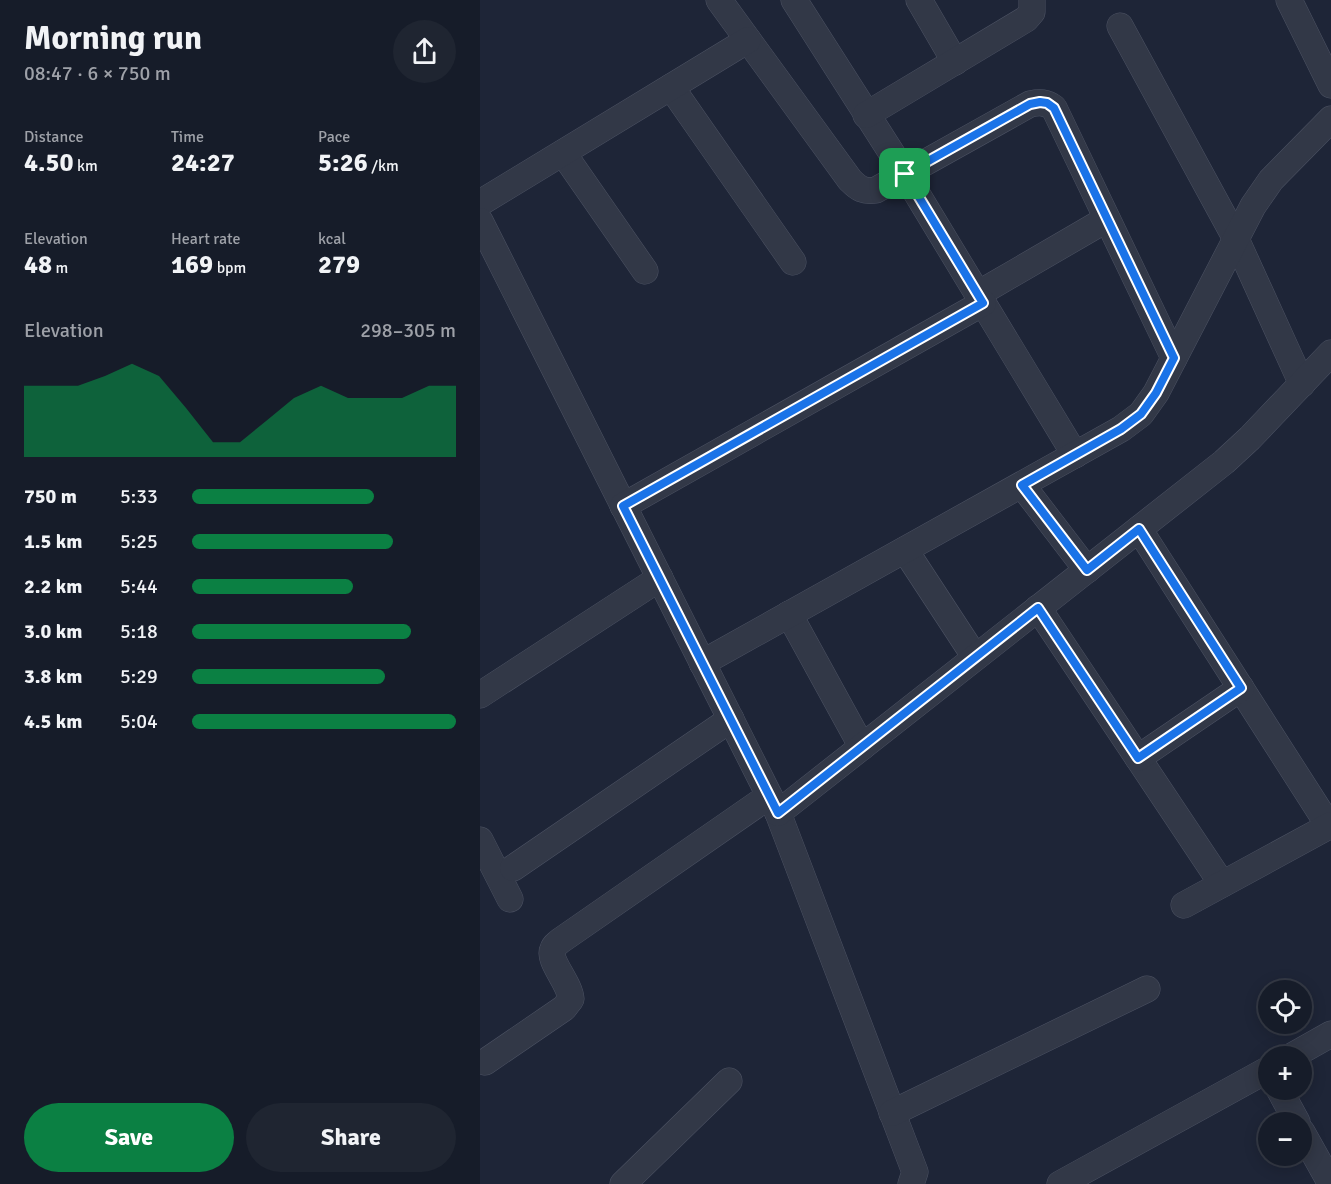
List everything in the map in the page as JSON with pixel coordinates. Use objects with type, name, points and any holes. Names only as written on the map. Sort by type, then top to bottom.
[{"type":"street","points":[[719,0],[857,188],[866,192],[876,190],[1030,104],[1047,103],[1054,108],[1174,358]]},
{"type":"street","points":[[794,0],[905,174],[1075,455]]},
{"type":"street","points":[[919,0],[956,62]]},
{"type":"street","points":[[866,115],[1030,16],[1032,0]]},
{"type":"street","points":[[1289,0],[1331,85]]},
{"type":"street","points":[[1120,26],[1236,239],[1302,384]]},
{"type":"street","points":[[480,203],[748,40]]},
{"type":"street","points":[[671,87],[794,262]]},
{"type":"street","points":[[702,663],[1121,429],[1141,414],[1156,393],[1253,206],[1271,180],[1331,119]]},
{"type":"street","points":[[563,153],[645,271]]},
{"type":"street","points":[[623,506],[980,298],[1107,219]]},
{"type":"street","points":[[480,221],[774,804],[916,1180]]},
{"type":"street","points":[[485,1062],[564,1008],[571,999],[571,990],[551,958],[552,949],[560,941],[862,747],[1224,462],[1331,353]]},
{"type":"street","points":[[1022,485],[1087,570]]},
{"type":"street","points":[[1139,529],[1330,826],[1184,904]]},
{"type":"street","points":[[905,550],[975,657]]},
{"type":"street","points":[[480,695],[660,578]]},
{"type":"street","points":[[1038,608],[1222,884]]},
{"type":"street","points":[[789,614],[862,747]]},
{"type":"street","points":[[1138,758],[1241,688]]},
{"type":"street","points":[[513,868],[731,719]]},
{"type":"street","points":[[480,840],[510,899]]},
{"type":"street","points":[[892,1113],[1147,989]]},
{"type":"street","points":[[1310,1046],[1331,1034]]},
{"type":"street","points":[[623,1184],[729,1081]]},
{"type":"street","points":[[1060,1184],[1258,1082]]},
{"type":"street","points":[[1312,1150],[1330,1183]]},
{"type":"route","points":[[1047,103],[1054,108],[1174,358],[1156,393],[1141,414],[1121,429],[1022,485],[1087,570],[1139,529],[1241,688],[1138,758],[1038,608],[778,813],[623,506],[983,303],[905,174],[1030,104],[1047,103]]}]
